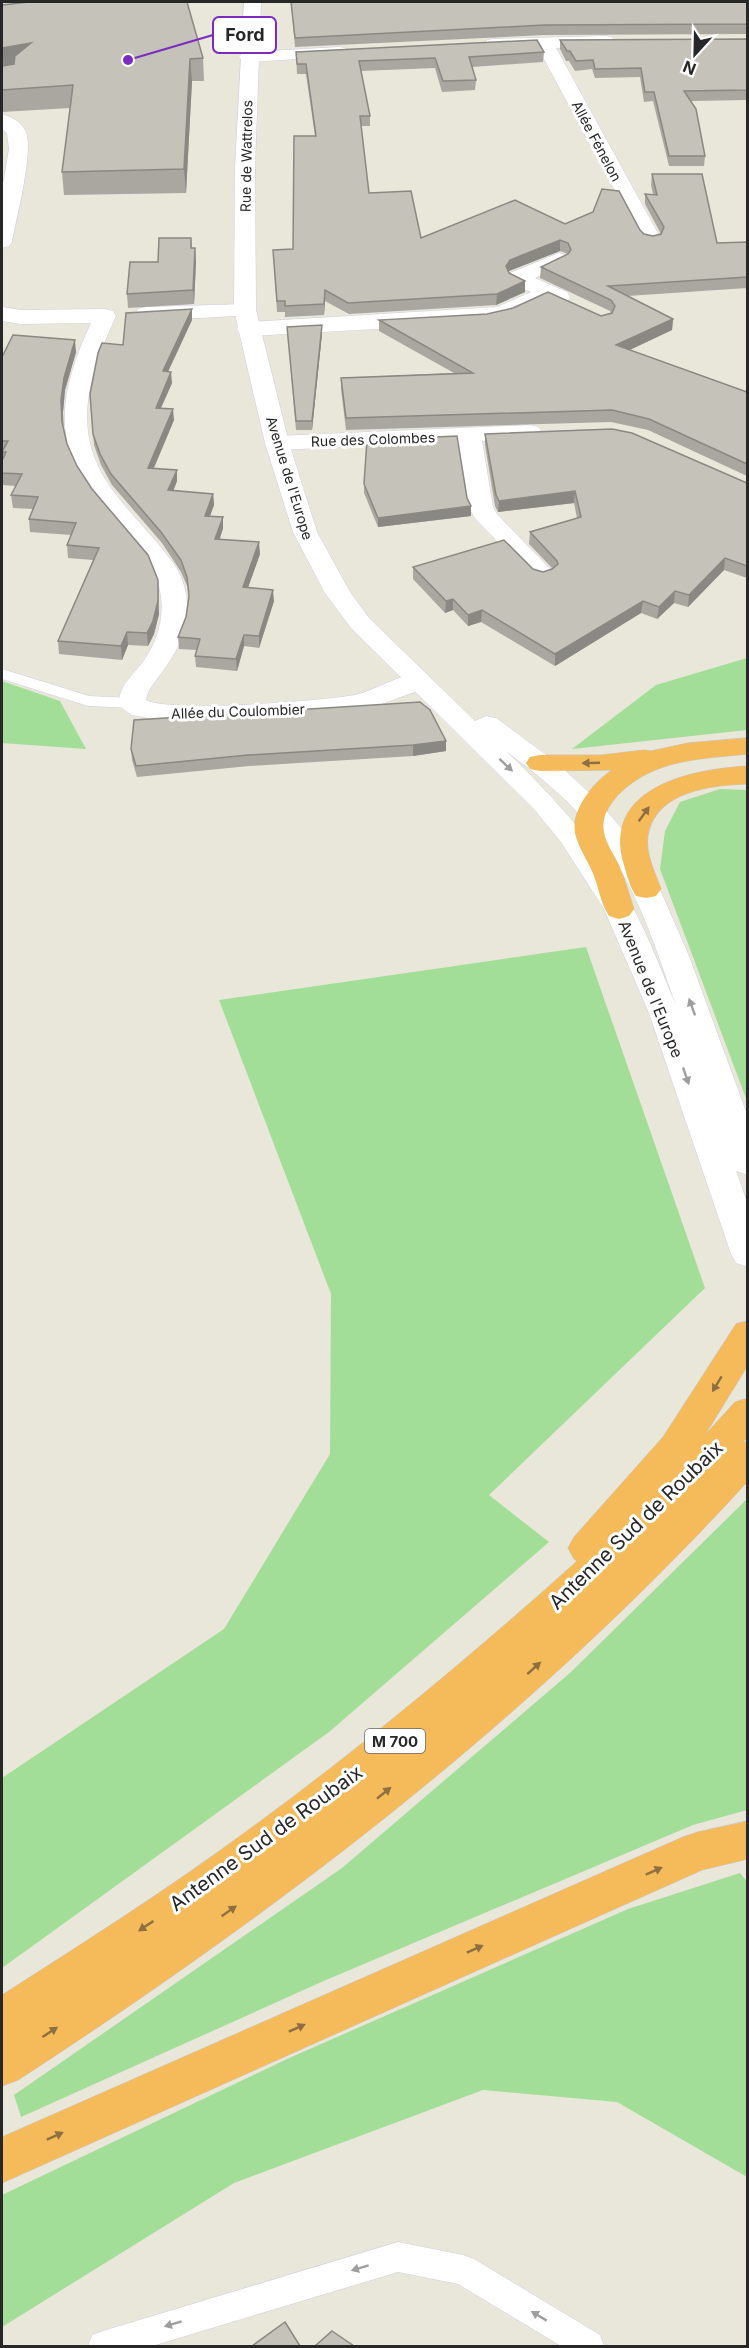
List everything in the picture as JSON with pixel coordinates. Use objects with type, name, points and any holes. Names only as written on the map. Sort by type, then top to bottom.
[{"type":"highway","points":[[540,763],[601,763],[747,746]]},
{"type":"highway","points":[[619,909],[613,886],[588,828],[592,811],[619,777],[647,760],[670,754]]},
{"type":"highway","points":[[646,889],[635,851],[634,836],[645,809],[671,790],[690,783],[747,775]]},
{"type":"highway","points":[[435,1708],[642,1489],[700,1411],[747,1334]]},
{"type":"highway","name":"Antenne Sud de Roubaix","points":[[2,2020],[93,1962],[229,1869],[368,1763],[435,1708],[606,1558],[653,1513],[747,1412]]},
{"type":"highway","name":"Antenne Sud de Roubaix","points":[[2,2064],[236,1906],[303,1857],[445,1744],[584,1623],[638,1571],[747,1456]]},
{"type":"highway","points":[[2,2160],[698,1851],[747,1840]]},
{"type":"street","name":"Rue de Wattrelos","points":[[247,320],[245,167],[252,2]]},
{"type":"street","points":[[474,45],[623,41]]},
{"type":"street","name":"Allée Fénelon","points":[[544,42],[651,239]]},
{"type":"street","points":[[248,57],[355,51]]},
{"type":"street","points":[[2,120],[16,132],[19,149],[2,242]]},
{"type":"street","points":[[559,259],[518,278],[580,307]]},
{"type":"street","points":[[2,314],[21,317],[105,315],[247,320],[486,316],[504,312],[548,292]]},
{"type":"street","points":[[105,315],[89,350],[77,386],[74,416],[81,457],[99,488],[161,562],[173,586],[176,613],[170,640],[131,695],[132,703]]},
{"type":"street","name":"Avenue de l'Europe","points":[[247,320],[277,443],[304,532],[338,593],[360,622],[543,802],[571,836],[619,909],[735,1172]]},
{"type":"street","name":"Rue des Colombes","points":[[277,443],[550,432]]},
{"type":"street","points":[[469,435],[481,507],[486,517],[542,574]]},
{"type":"street","name":"Avenue de l'Europe","points":[[419,681],[479,719],[540,763],[577,795],[621,848],[646,889],[661,922],[733,1121],[735,1172],[747,1254]]},
{"type":"street","name":"Allée du Coulombier","points":[[132,703],[142,709],[174,715],[308,708],[361,701],[419,681]]},
{"type":"lane","points":[[2,674],[88,701],[132,703]]},
{"type":"lane","points":[[103,2346],[398,2257],[463,2270],[589,2346]]},
{"type":"green space","points":[[747,658],[747,730],[572,749],[656,685]]},
{"type":"green space","points":[[2,681],[60,701],[86,749],[2,743]]},
{"type":"green space","points":[[720,789],[747,790],[747,1101],[660,869],[665,831],[680,802]]},
{"type":"green space","points":[[586,947],[705,1288],[489,1495],[549,1542],[329,1732],[2,1968],[2,1778],[224,1629],[330,1454],[331,1294],[219,1000]]},
{"type":"green space","points":[[747,1499],[747,1810],[693,1825],[326,1980],[21,2117],[14,2095],[342,1868],[571,1672]]},
{"type":"green space","points":[[740,1873],[748,1883],[747,2177],[617,2102],[483,2090],[234,2183],[2,2327],[2,2195],[287,2059],[628,1909]]},
{"type":"building","points":[[29,2],[187,2],[203,58],[190,59],[184,169],[62,172],[73,85],[2,90],[2,66],[14,64],[15,56],[31,43],[2,48],[2,5]]},
{"type":"building","points":[[291,2],[747,2],[747,24],[544,25],[295,38]]},
{"type":"building","points":[[747,39],[747,90],[684,91],[696,109],[705,156],[669,156],[654,92],[645,92],[641,68],[595,69],[593,60],[576,61],[560,40]]},
{"type":"building","points":[[537,40],[544,52],[469,57],[476,80],[443,81],[435,58],[359,61],[370,116],[360,116],[369,193],[411,191],[421,238],[515,200],[565,224],[593,212],[602,189],[619,191],[640,230],[644,234],[653,236],[661,234],[664,227],[645,194],[657,195],[652,174],[702,174],[717,243],[747,242],[747,277],[608,286],[673,319],[616,345],[747,392],[747,464],[649,419],[612,410],[346,418],[341,378],[473,373],[379,320],[487,314],[513,308],[548,292],[601,316],[612,313],[615,306],[611,300],[541,267],[568,254],[571,250],[568,243],[560,240],[510,260],[506,266],[509,273],[525,281],[497,294],[348,303],[325,290],[324,304],[285,306],[285,301],[277,301],[273,250],[293,249],[294,136],[316,136],[306,64],[297,64],[296,52]]},
{"type":"building","points":[[159,238],[191,238],[191,248],[195,248],[193,290],[127,294],[130,262],[158,262]]},
{"type":"building","points":[[192,309],[163,371],[171,372],[156,408],[173,409],[148,468],[177,470],[168,490],[213,494],[205,516],[223,517],[215,539],[259,542],[243,587],[273,590],[259,636],[244,635],[236,659],[195,656],[200,639],[178,637],[186,617],[189,596],[187,577],[181,560],[161,532],[111,474],[100,454],[93,434],[90,394],[102,343],[123,345],[126,313]]},
{"type":"building","points":[[322,325],[312,421],[296,421],[287,327]]},
{"type":"building","points":[[13,335],[75,340],[64,378],[61,400],[62,422],[67,444],[77,466],[92,489],[148,555],[158,580],[158,601],[147,633],[127,632],[121,646],[58,641],[99,548],[67,545],[76,523],[29,519],[38,497],[11,495],[22,474],[2,473],[2,461],[6,452],[2,452],[8,441],[2,441],[2,357]]},
{"type":"building","points":[[612,429],[632,433],[747,483],[747,566],[725,558],[689,595],[675,591],[659,607],[643,601],[555,654],[482,610],[468,615],[453,599],[446,601],[413,567],[504,540],[533,569],[543,572],[552,569],[558,564],[557,561],[530,532],[581,517],[575,491],[499,501],[485,434]]},
{"type":"building","points":[[457,436],[467,498],[471,506],[378,518],[364,484],[367,440]]},
{"type":"building","points":[[420,702],[430,710],[446,741],[248,755],[136,766],[131,749],[134,720]]},
{"type":"building","points":[[285,2322],[300,2346],[252,2346]]},
{"type":"building","points":[[332,2331],[354,2346],[315,2346]]},
{"type":"place","name":"Ford","points":[[128,60]]}]
